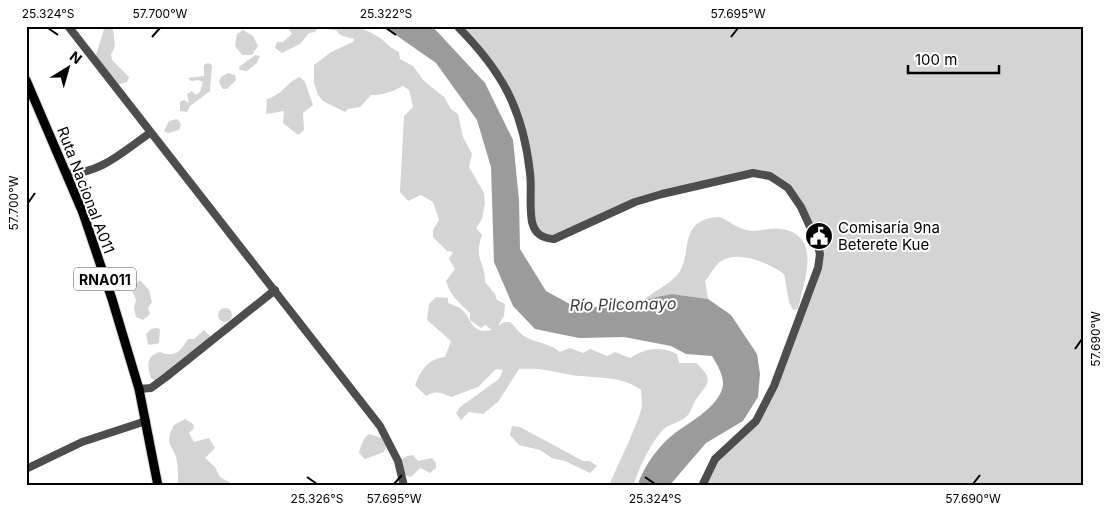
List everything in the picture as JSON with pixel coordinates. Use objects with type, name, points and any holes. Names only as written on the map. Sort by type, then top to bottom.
[{"type":"main road","name":"Ruta Nacional A011","points":[[26,80],[83,213],[139,389],[158,486]]},
{"type":"street","points":[[68,26],[380,426],[398,462],[404,486]]},
{"type":"street","points":[[457,26],[492,66],[514,100],[526,147],[530,174],[532,222],[536,232],[543,238],[554,239],[635,202],[753,173],[770,176],[780,181],[788,188],[807,219],[820,254],[803,310],[774,386],[756,421],[715,459],[702,486]]},
{"type":"street","points":[[67,174],[85,174],[101,168],[150,133]]},
{"type":"street","points":[[139,389],[151,388],[275,290]]},
{"type":"street","points":[[26,469],[82,442],[146,421]]},
{"type":"shaded area","points":[[105,26],[113,27],[115,46],[111,55],[112,60],[129,77],[127,82],[117,85],[95,58]]},
{"type":"shaded area","points":[[287,26],[319,26],[315,32],[309,33],[300,44],[282,53],[275,48],[277,42],[283,42],[292,34]]},
{"type":"shaded area","points":[[324,26],[347,26],[373,33],[399,52],[400,59],[413,66],[424,81],[444,97],[451,109],[458,114],[463,137],[472,154],[469,167],[484,193],[485,203],[482,219],[476,228],[482,235],[479,256],[484,270],[485,282],[495,294],[497,300],[505,304],[504,316],[498,326],[504,322],[510,322],[524,336],[551,346],[560,352],[570,348],[583,353],[590,349],[607,356],[615,352],[630,358],[648,350],[671,351],[677,354],[679,363],[696,363],[706,374],[708,382],[689,414],[684,419],[665,428],[656,439],[638,472],[634,486],[609,486],[642,408],[641,390],[633,385],[615,379],[519,369],[498,402],[483,414],[469,412],[461,420],[456,413],[460,407],[499,379],[503,370],[496,369],[478,387],[451,397],[441,393],[426,396],[415,385],[426,366],[434,360],[445,357],[451,341],[427,320],[429,304],[436,297],[448,298],[448,303],[464,311],[472,324],[479,330],[492,330],[485,325],[481,328],[470,320],[470,313],[450,291],[446,281],[455,269],[449,259],[453,252],[447,251],[433,237],[433,230],[439,220],[433,202],[421,195],[408,201],[400,192],[404,116],[413,107],[409,90],[403,86],[387,93],[371,95],[360,107],[348,109],[345,112],[323,101],[318,95],[314,83],[314,65],[331,52],[353,42],[354,39],[340,35],[336,30],[326,29]]},
{"type":"shaded area","points":[[457,26],[1084,26],[1084,486],[702,486],[708,469],[747,431],[774,386],[820,254],[810,225],[780,181],[753,173],[662,194],[554,239],[536,232],[531,175],[514,100]]},
{"type":"shaded area","points":[[243,30],[253,36],[258,46],[252,55],[242,55],[235,46],[237,34]]},
{"type":"shaded area","points":[[255,55],[260,56],[257,63],[247,71],[240,70],[239,67]]},
{"type":"shaded area","points":[[208,63],[212,65],[210,91],[190,106],[187,112],[180,111],[180,102],[184,100],[189,103],[187,94],[192,91],[196,95],[200,92],[203,82],[198,80],[191,81],[188,78],[204,76],[204,65]]},
{"type":"shaded area","points":[[228,73],[235,75],[236,80],[227,89],[223,89],[219,82],[221,77]]},
{"type":"shaded area","points":[[300,77],[305,82],[313,105],[303,113],[304,130],[298,135],[283,123],[284,111],[266,114],[267,99],[273,97]]},
{"type":"shaded area","points":[[177,119],[181,124],[179,130],[168,133],[164,131],[169,121]]},
{"type":"shaded area","points":[[719,217],[743,229],[755,231],[781,229],[794,233],[802,240],[808,261],[798,309],[793,310],[789,302],[784,274],[762,262],[744,257],[727,258],[716,266],[705,281],[708,299],[672,294],[644,300],[678,274],[683,266],[691,231],[697,224],[706,219]]},
{"type":"shaded area","points":[[140,280],[149,290],[152,302],[148,308],[150,314],[143,320],[136,317],[134,308],[136,300],[131,288]]},
{"type":"shaded area","points":[[222,308],[228,308],[232,315],[228,322],[222,322],[218,318],[218,312]]},
{"type":"shaded area","points":[[151,329],[160,329],[159,343],[150,345],[148,344],[146,334]]},
{"type":"shaded area","points":[[204,330],[211,337],[174,365],[173,370],[155,381],[151,378],[148,366],[152,356],[160,352],[174,354],[188,339],[194,339]]},
{"type":"shaded area","points":[[185,419],[193,424],[194,428],[189,433],[194,442],[209,438],[215,448],[205,458],[215,467],[220,477],[236,486],[178,486],[177,462],[169,438],[174,425]]},
{"type":"shaded area","points":[[512,426],[520,427],[583,461],[590,461],[597,466],[590,473],[565,461],[552,458],[540,450],[519,445],[510,435]]},
{"type":"shaded area","points":[[369,434],[382,438],[386,447],[384,452],[365,459],[359,453],[362,442]]},
{"type":"shaded area","points":[[413,455],[418,461],[432,458],[436,463],[436,468],[430,473],[420,468],[411,477],[401,474],[399,465],[401,461]]},
{"type":"water","name":"Río Pilcomayo","points":[[383,26],[432,26],[485,83],[513,140],[519,200],[520,249],[546,291],[577,308],[613,306],[672,294],[708,299],[731,315],[757,354],[760,374],[758,397],[743,421],[706,443],[669,486],[637,486],[657,450],[675,433],[707,410],[721,392],[723,383],[717,364],[712,356],[686,354],[671,346],[624,337],[579,338],[535,329],[513,306],[494,262],[491,167],[477,120],[436,63]]},
{"type":"place","name":"Comisaría 9na Beterete Kue","points":[[819,236]]}]
